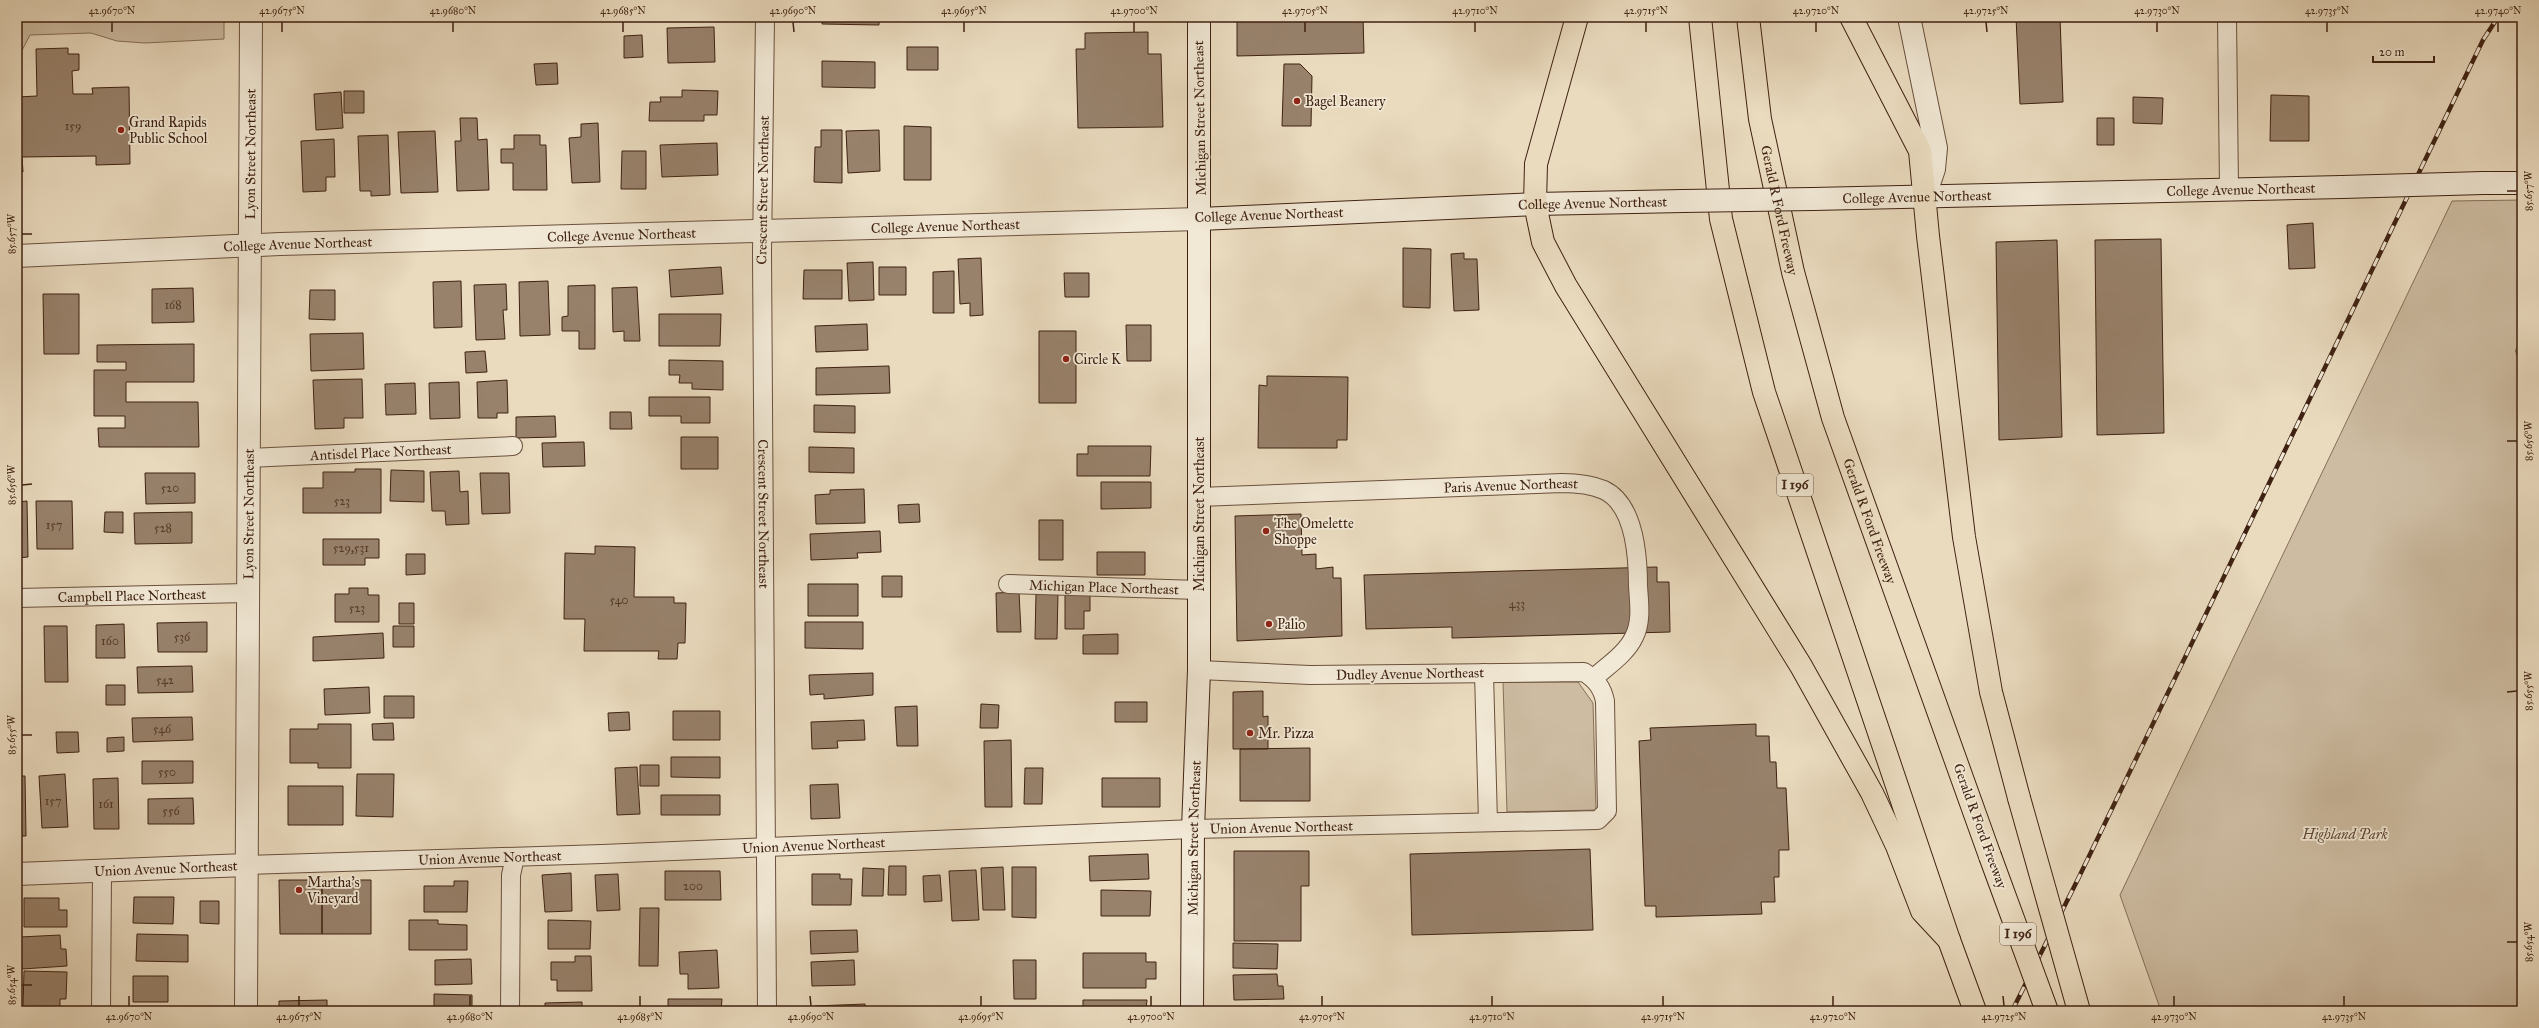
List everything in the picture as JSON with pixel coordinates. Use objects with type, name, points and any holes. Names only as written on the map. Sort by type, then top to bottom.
[{"type":"highway","points":[[1576,17],[1536,164],[1535,204],[1543,242],[1566,286],[1801,666],[1872,793],[1897,846],[1922,911],[1949,940]]},
{"type":"highway","name":"I 196","points":[[1700,17],[1721,219],[1764,392],[1949,940],[1976,1011]]},
{"type":"highway","name":"Gerald R Ford Freeway","points":[[1748,17],[1760,119],[1793,272],[1834,418],[1990,856],[2047,1011]]},
{"type":"highway","points":[[1851,17],[1920,151],[1929,244],[1968,568],[1991,692],[2079,1011]]},
{"type":"street","name":"Lyon Street Northeast","points":[[246,1011],[247,593],[252,17]]},
{"type":"street","name":"Crescent Street Northeast","points":[[765,17],[762,229],[767,1011]]},
{"type":"street","name":"Michigan Street Northeast","points":[[1192,1011],[1193,829],[1199,670],[1199,17]]},
{"type":"street","points":[[1909,17],[1936,148],[1934,169],[1925,196]]},
{"type":"street","points":[[2227,17],[2229,189]]},
{"type":"street","name":"College Avenue Northeast","points":[[17,256],[250,245],[762,229],[1200,218],[1535,204],[2522,183]]},
{"type":"street","name":"Antisdel Place Northeast","points":[[248,458],[513,446]]},
{"type":"street","name":"Paris Avenue Northeast","points":[[1199,497],[1562,482],[1587,484],[1605,491],[1620,504],[1630,524],[1638,553],[1639,621],[1634,637],[1624,650],[1594,678]]},
{"type":"street","name":"Michigan Place Northeast","points":[[1008,584],[1199,590]]},
{"type":"street","name":"Campbell Place Northeast","points":[[17,598],[247,593]]},
{"type":"street","name":"Dudley Avenue Northeast","points":[[1199,670],[1310,675],[1584,672],[1594,678]]},
{"type":"street","points":[[1484,673],[1488,822]]},
{"type":"street","name":"Union Avenue Northeast","points":[[17,874],[767,848],[1193,829],[1598,820],[1606,811],[1605,701],[1602,689],[1594,678]]},
{"type":"street","points":[[510,1011],[511,875],[515,857]]},
{"type":"street","points":[[102,871],[102,1011]]},
{"type":"green space","points":[[17,17],[224,17],[224,39],[145,43],[117,41],[91,33],[30,35],[17,60]]},
{"type":"green space","name":"Highland Park","points":[[2522,200],[2522,1011],[2161,1011],[2120,895],[2452,201]]},
{"type":"green space","points":[[1503,682],[1578,682],[1593,703],[1596,810],[1507,812]]},
{"type":"building","points":[[664,17],[715,17],[715,18],[664,19]]},
{"type":"building","points":[[822,17],[879,17],[879,25],[822,24]]},
{"type":"building","points":[[1237,17],[1363,17],[1364,53],[1237,56]]},
{"type":"building","points":[[2016,17],[2060,17],[2063,102],[2020,104]]},
{"type":"building","points":[[714,27],[715,62],[668,63],[667,28]]},
{"type":"building","points":[[1148,32],[1148,54],[1161,54],[1163,127],[1078,128],[1076,49],[1085,49],[1085,33]]},
{"type":"building","points":[[642,35],[643,57],[624,58],[624,36]]},
{"type":"building","points":[[907,47],[938,47],[938,70],[907,70]]},
{"type":"building","points":[[68,48],[68,54],[79,54],[79,70],[72,71],[73,94],[93,94],[92,88],[129,87],[130,164],[96,165],[96,156],[22,157],[23,172],[17,172],[17,97],[37,96],[36,49]]},
{"type":"building","points":[[822,61],[875,62],[875,88],[822,87]]},
{"type":"building","points":[[557,63],[558,84],[536,85],[534,64]]},
{"type":"building","name":"Bagel Beanery","points":[[1284,64],[1300,64],[1312,76],[1311,126],[1282,126]]},
{"type":"building","points":[[2518,88],[2522,88],[2522,142],[2520,142]]},
{"type":"building","points":[[682,90],[718,91],[717,115],[704,115],[704,121],[649,121],[650,102],[661,102],[660,97],[682,97]]},
{"type":"building","points":[[344,91],[364,91],[364,113],[344,113]]},
{"type":"building","points":[[341,92],[343,128],[316,130],[314,94]]},
{"type":"building","points":[[2271,95],[2309,96],[2309,141],[2270,141]]},
{"type":"building","points":[[2133,97],[2163,98],[2162,124],[2133,123]]},
{"type":"building","points":[[460,118],[477,118],[478,140],[487,139],[489,190],[457,191],[455,141],[461,141]]},
{"type":"building","points":[[2097,118],[2114,118],[2114,145],[2097,145]]},
{"type":"building","points":[[598,123],[600,182],[572,183],[569,138],[581,137],[581,124]]},
{"type":"building","points":[[904,126],[931,127],[931,180],[904,180]]},
{"type":"building","points":[[821,130],[842,130],[842,183],[814,182],[815,147],[821,147]]},
{"type":"building","points":[[879,130],[880,171],[848,173],[846,131]]},
{"type":"building","points":[[435,131],[438,192],[401,193],[398,132]]},
{"type":"building","points":[[388,135],[390,195],[371,196],[371,191],[360,191],[358,136]]},
{"type":"building","points":[[514,135],[540,135],[540,145],[546,145],[547,190],[513,190],[513,163],[501,163],[501,149],[514,149]]},
{"type":"building","points":[[334,139],[335,177],[326,177],[326,191],[303,192],[301,141]]},
{"type":"building","points":[[717,143],[718,175],[662,177],[660,145]]},
{"type":"building","points":[[622,151],[646,151],[646,189],[621,189]]},
{"type":"building","points":[[2313,223],[2315,268],[2289,269],[2287,225]]},
{"type":"building","points":[[2161,239],[2164,433],[2097,435],[2095,240]]},
{"type":"building","points":[[2057,240],[2062,437],[1999,440],[1996,242]]},
{"type":"building","points":[[1403,248],[1431,249],[1430,308],[1403,307]]},
{"type":"building","points":[[1464,253],[1464,259],[1477,259],[1479,310],[1454,311],[1451,254]]},
{"type":"building","points":[[981,258],[983,315],[970,316],[970,303],[960,304],[958,259]]},
{"type":"building","points":[[873,262],[874,300],[849,301],[847,263]]},
{"type":"building","points":[[721,267],[723,294],[671,297],[669,270]]},
{"type":"building","points":[[879,267],[906,267],[906,295],[879,295]]},
{"type":"building","points":[[804,270],[842,270],[842,299],[803,299]]},
{"type":"building","points":[[954,271],[954,313],[933,313],[933,272]]},
{"type":"building","points":[[1064,273],[1089,273],[1089,297],[1065,297]]},
{"type":"building","points":[[461,281],[462,327],[434,328],[433,282]]},
{"type":"building","points":[[548,281],[550,335],[520,336],[519,282]]},
{"type":"building","points":[[506,284],[507,310],[503,310],[505,339],[476,340],[474,285]]},
{"type":"building","points":[[595,285],[595,349],[579,349],[579,331],[562,331],[562,317],[568,316],[568,286]]},
{"type":"building","points":[[637,287],[640,341],[624,341],[624,331],[613,332],[612,288]]},
{"type":"building","points":[[193,288],[194,322],[152,323],[152,289]]},
{"type":"building","points":[[310,290],[335,290],[335,320],[309,319]]},
{"type":"building","points":[[43,294],[79,294],[79,354],[44,354]]},
{"type":"building","points":[[659,314],[721,314],[720,346],[659,346]]},
{"type":"building","points":[[867,324],[868,350],[816,352],[815,326]]},
{"type":"building","points":[[1126,325],[1151,325],[1151,361],[1127,361]]},
{"type":"building","points":[[1039,331],[1076,331],[1076,403],[1039,403]]},
{"type":"building","points":[[363,333],[364,369],[311,371],[310,334]]},
{"type":"building","points":[[194,344],[194,382],[126,382],[126,402],[198,402],[199,447],[99,447],[98,428],[125,428],[125,416],[94,416],[94,370],[126,370],[126,362],[97,362],[97,345]]},
{"type":"building","points":[[485,351],[487,372],[466,373],[465,352]]},
{"type":"building","points":[[669,360],[723,361],[723,390],[692,389],[692,383],[679,383],[680,375],[669,375]]},
{"type":"building","points":[[889,366],[890,393],[816,395],[816,368]]},
{"type":"building","points":[[1267,376],[1348,377],[1347,440],[1337,440],[1337,448],[1258,448],[1259,385],[1267,386]]},
{"type":"building","points":[[362,379],[363,418],[344,418],[344,428],[315,429],[313,380]]},
{"type":"building","points":[[507,380],[508,413],[497,413],[497,418],[478,418],[477,382]]},
{"type":"building","points":[[459,382],[460,418],[430,419],[429,383]]},
{"type":"building","points":[[415,383],[416,414],[386,415],[385,384]]},
{"type":"building","points":[[649,397],[710,397],[710,423],[681,423],[681,416],[649,416]]},
{"type":"building","points":[[814,405],[855,406],[855,433],[814,432]]},
{"type":"building","points":[[610,412],[631,412],[632,429],[610,429]]},
{"type":"building","points":[[555,416],[556,437],[516,438],[516,417]]},
{"type":"building","points":[[681,437],[718,437],[718,469],[681,469]]},
{"type":"building","points":[[584,442],[585,466],[543,467],[542,443]]},
{"type":"building","points":[[1088,446],[1151,446],[1150,476],[1077,476],[1077,454],[1088,454]]},
{"type":"building","points":[[809,447],[854,448],[854,473],[809,472]]},
{"type":"building","points":[[355,469],[381,469],[381,513],[303,513],[303,488],[323,488],[323,472],[355,472]]},
{"type":"building","points":[[391,470],[424,471],[424,502],[390,501]]},
{"type":"building","points":[[459,471],[460,492],[468,491],[469,524],[446,525],[445,511],[432,511],[430,472]]},
{"type":"building","points":[[145,473],[195,473],[195,503],[146,504]]},
{"type":"building","points":[[480,473],[509,473],[510,513],[482,514]]},
{"type":"building","points":[[1101,482],[1151,482],[1151,508],[1101,509]]},
{"type":"building","points":[[864,489],[865,523],[816,524],[815,495],[830,494],[830,490]]},
{"type":"building","points":[[27,501],[28,557],[17,558],[17,502]]},
{"type":"building","points":[[36,501],[72,501],[73,549],[37,549]]},
{"type":"building","points":[[919,504],[920,522],[899,523],[898,505]]},
{"type":"building","points":[[105,512],[123,512],[123,533],[104,532]]},
{"type":"building","points":[[192,512],[192,543],[135,544],[134,513]]},
{"type":"building","points":[[1301,514],[1302,555],[1316,554],[1316,569],[1333,567],[1333,578],[1341,578],[1342,636],[1237,641],[1235,516]]},
{"type":"building","points":[[1039,520],[1063,520],[1063,560],[1039,560]]},
{"type":"building","points":[[880,531],[881,552],[857,553],[858,558],[811,560],[810,534]]},
{"type":"building","points":[[323,539],[379,539],[379,558],[365,558],[365,565],[323,565]]},
{"type":"building","points":[[595,546],[635,547],[634,597],[674,597],[674,603],[686,603],[685,643],[678,643],[677,659],[658,659],[659,651],[584,651],[585,619],[564,619],[565,553],[595,554]]},
{"type":"building","points":[[1097,552],[1145,552],[1145,575],[1097,575]]},
{"type":"building","points":[[406,554],[425,554],[425,574],[406,575]]},
{"type":"building","points":[[1657,567],[1657,582],[1669,582],[1670,632],[1452,638],[1452,627],[1366,629],[1364,575]]},
{"type":"building","points":[[882,576],[902,576],[902,597],[882,597]]},
{"type":"building","points":[[808,584],[858,584],[858,616],[808,616]]},
{"type":"building","points":[[349,588],[368,588],[368,595],[379,595],[379,622],[335,622],[335,594],[349,594]]},
{"type":"building","points":[[1019,592],[1021,632],[997,632],[996,593]]},
{"type":"building","points":[[1036,593],[1058,593],[1057,639],[1035,639]]},
{"type":"building","points":[[1065,594],[1090,594],[1090,611],[1084,611],[1084,629],[1065,629]]},
{"type":"building","points":[[399,603],[414,603],[414,624],[399,624]]},
{"type":"building","points":[[207,622],[207,652],[158,652],[157,623]]},
{"type":"building","points":[[805,622],[863,622],[863,649],[805,648]]},
{"type":"building","points":[[17,624],[21,624],[21,677],[17,677]]},
{"type":"building","points":[[124,624],[125,658],[96,658],[96,625]]},
{"type":"building","points":[[44,626],[67,626],[68,682],[45,682]]},
{"type":"building","points":[[393,626],[414,626],[414,647],[393,647]]},
{"type":"building","points":[[383,633],[384,658],[313,661],[313,637]]},
{"type":"building","points":[[1118,634],[1118,654],[1083,654],[1083,635]]},
{"type":"building","points":[[192,666],[193,692],[138,693],[137,667]]},
{"type":"building","points":[[873,673],[873,695],[824,699],[824,694],[810,695],[809,675]]},
{"type":"building","points":[[106,685],[125,685],[125,705],[106,705]]},
{"type":"building","points":[[369,687],[370,713],[325,715],[324,689]]},
{"type":"building","name":"Mr. Pizza","points":[[1263,691],[1263,717],[1268,716],[1268,749],[1233,749],[1233,692]]},
{"type":"building","points":[[384,696],[414,696],[414,718],[384,718]]},
{"type":"building","points":[[1115,702],[1147,702],[1147,722],[1115,722]]},
{"type":"building","points":[[981,704],[999,705],[998,728],[980,728]]},
{"type":"building","points":[[917,706],[918,746],[897,746],[895,707]]},
{"type":"building","points":[[673,711],[720,711],[720,740],[673,740]]},
{"type":"building","points":[[629,712],[630,730],[609,731],[608,713]]},
{"type":"building","points":[[192,717],[193,740],[133,742],[132,718]]},
{"type":"building","points":[[864,720],[865,740],[837,741],[838,748],[812,749],[811,722]]},
{"type":"building","points":[[393,723],[394,740],[373,740],[372,724]]},
{"type":"building","points":[[318,724],[351,724],[351,768],[318,768],[318,763],[290,763],[290,729],[318,729]]},
{"type":"building","points":[[1756,724],[1756,736],[1769,736],[1770,762],[1776,762],[1777,788],[1786,788],[1789,850],[1779,850],[1779,877],[1774,877],[1775,902],[1761,902],[1762,914],[1656,917],[1656,906],[1645,906],[1639,741],[1651,740],[1650,728]]},
{"type":"building","points":[[56,732],[78,732],[79,752],[57,753]]},
{"type":"building","points":[[124,737],[124,751],[107,752],[107,738]]},
{"type":"building","points":[[1011,740],[1012,807],[985,807],[984,741]]},
{"type":"building","points":[[1310,748],[1310,801],[1240,801],[1240,749]]},
{"type":"building","points":[[671,757],[720,757],[720,778],[671,777]]},
{"type":"building","points":[[142,761],[193,761],[193,783],[142,784]]},
{"type":"building","points":[[640,765],[659,765],[659,786],[640,786]]},
{"type":"building","points":[[637,767],[640,814],[617,815],[615,768]]},
{"type":"building","points":[[1025,768],[1043,768],[1042,804],[1024,804]]},
{"type":"building","points":[[65,774],[68,827],[42,828],[39,776]]},
{"type":"building","points":[[357,774],[394,774],[393,817],[356,816]]},
{"type":"building","points":[[17,776],[25,776],[26,836],[17,836]]},
{"type":"building","points":[[118,778],[119,829],[94,829],[93,779]]},
{"type":"building","points":[[1102,778],[1160,778],[1160,807],[1102,807]]},
{"type":"building","points":[[838,784],[840,818],[811,819],[810,785]]},
{"type":"building","points":[[288,786],[343,786],[343,825],[288,825]]},
{"type":"building","points":[[661,795],[720,795],[720,815],[661,815]]},
{"type":"building","points":[[193,798],[194,824],[148,824],[148,799]]},
{"type":"building","points":[[1590,849],[1593,930],[1412,935],[1410,854]]},
{"type":"building","points":[[1234,851],[1309,851],[1309,886],[1301,886],[1301,941],[1234,941]]},
{"type":"building","points":[[1148,854],[1149,879],[1090,881],[1089,856]]},
{"type":"building","points":[[889,866],[906,866],[906,895],[888,895]]},
{"type":"building","points":[[1003,867],[1005,910],[983,910],[981,868]]},
{"type":"building","points":[[1012,867],[1036,867],[1036,918],[1012,917]]},
{"type":"building","points":[[863,868],[884,869],[883,896],[862,896]]},
{"type":"building","points":[[976,870],[979,920],[952,921],[949,871]]},
{"type":"building","points":[[665,871],[720,871],[721,900],[665,900]]},
{"type":"building","points":[[571,873],[572,911],[545,912],[542,875]]},
{"type":"building","points":[[618,874],[620,910],[597,911],[595,875]]},
{"type":"building","points":[[812,874],[840,874],[840,879],[852,879],[851,905],[812,905]]},
{"type":"building","points":[[940,875],[942,901],[924,902],[923,876]]},
{"type":"building","points":[[279,880],[322,880],[322,934],[280,934]]},
{"type":"building","points":[[322,880],[371,880],[371,934],[322,934]]},
{"type":"building","points":[[454,881],[468,881],[467,912],[424,912],[424,886],[454,886]]},
{"type":"building","points":[[1101,890],[1151,891],[1150,916],[1101,916]]},
{"type":"building","points":[[134,897],[174,897],[173,924],[133,923]]},
{"type":"building","points":[[24,898],[59,898],[59,910],[67,910],[67,927],[24,927]]},
{"type":"building","points":[[200,901],[219,901],[219,924],[200,923]]},
{"type":"building","points":[[640,908],[659,908],[658,966],[639,966]]},
{"type":"building","points":[[409,920],[438,920],[438,924],[467,925],[467,950],[409,950]]},
{"type":"building","points":[[548,920],[591,921],[590,949],[548,949]]},
{"type":"building","points":[[857,930],[858,952],[811,954],[810,931]]},
{"type":"building","points":[[137,934],[188,935],[188,962],[136,961]]},
{"type":"building","points":[[60,935],[61,949],[66,949],[67,966],[22,969],[20,937]]},
{"type":"building","points":[[1233,943],[1278,944],[1277,969],[1233,968]]},
{"type":"building","points":[[717,950],[719,988],[688,989],[688,974],[680,974],[679,952]]},
{"type":"building","points":[[1083,953],[1146,953],[1146,962],[1156,962],[1156,979],[1146,979],[1146,988],[1083,988]]},
{"type":"building","points":[[575,956],[591,956],[592,991],[557,991],[557,980],[551,980],[551,962],[575,962]]},
{"type":"building","points":[[471,959],[472,984],[435,985],[435,960]]},
{"type":"building","points":[[854,960],[855,985],[812,986],[811,962]]},
{"type":"building","points":[[1013,960],[1036,960],[1036,999],[1014,999]]},
{"type":"building","points":[[24,971],[67,972],[66,999],[60,999],[60,1008],[23,1007]]},
{"type":"building","points":[[1277,974],[1278,986],[1283,986],[1284,999],[1234,1000],[1233,975]]},
{"type":"building","points":[[133,976],[168,976],[168,1002],[133,1002]]},
{"type":"building","points":[[434,994],[472,995],[472,1011],[434,1011]]},
{"type":"building","points":[[668,999],[722,999],[721,1011],[668,1011]]},
{"type":"building","points":[[327,1000],[327,1011],[279,1011],[279,1001]]},
{"type":"building","points":[[1083,1000],[1147,1000],[1146,1009],[1154,1011],[1083,1011]]},
{"type":"building","points":[[582,1002],[582,1011],[545,1011],[545,1003]]},
{"type":"building","points":[[865,1004],[865,1011],[815,1011],[815,1006]]},
{"type":"building","points":[[1269,1006],[1270,1011],[1231,1011],[1231,1007]]},
{"type":"building","points":[[640,1009],[662,1009],[662,1011],[640,1011]]},
{"type":"building","points":[[948,1009],[948,1011],[929,1011],[929,1010]]},
{"type":"waterway","points":[[2522,345],[2518,351],[2522,362]]},
{"type":"railway","points":[[2012,1011],[2079,877],[2483,40],[2498,17]]},
{"type":"place","name":"Bagel Beanery","points":[[1297,101]]},
{"type":"place","name":"Grand Rapids Public School","points":[[121,130]]},
{"type":"place","name":"Circle K","points":[[1066,359]]},
{"type":"place","name":"The Omelette Shoppe","points":[[1266,531]]},
{"type":"place","name":"Palio","points":[[1269,624]]},
{"type":"place","name":"Mr. Pizza","points":[[1250,733]]},
{"type":"place","name":"Martha's Vineyard","points":[[299,890]]}]
